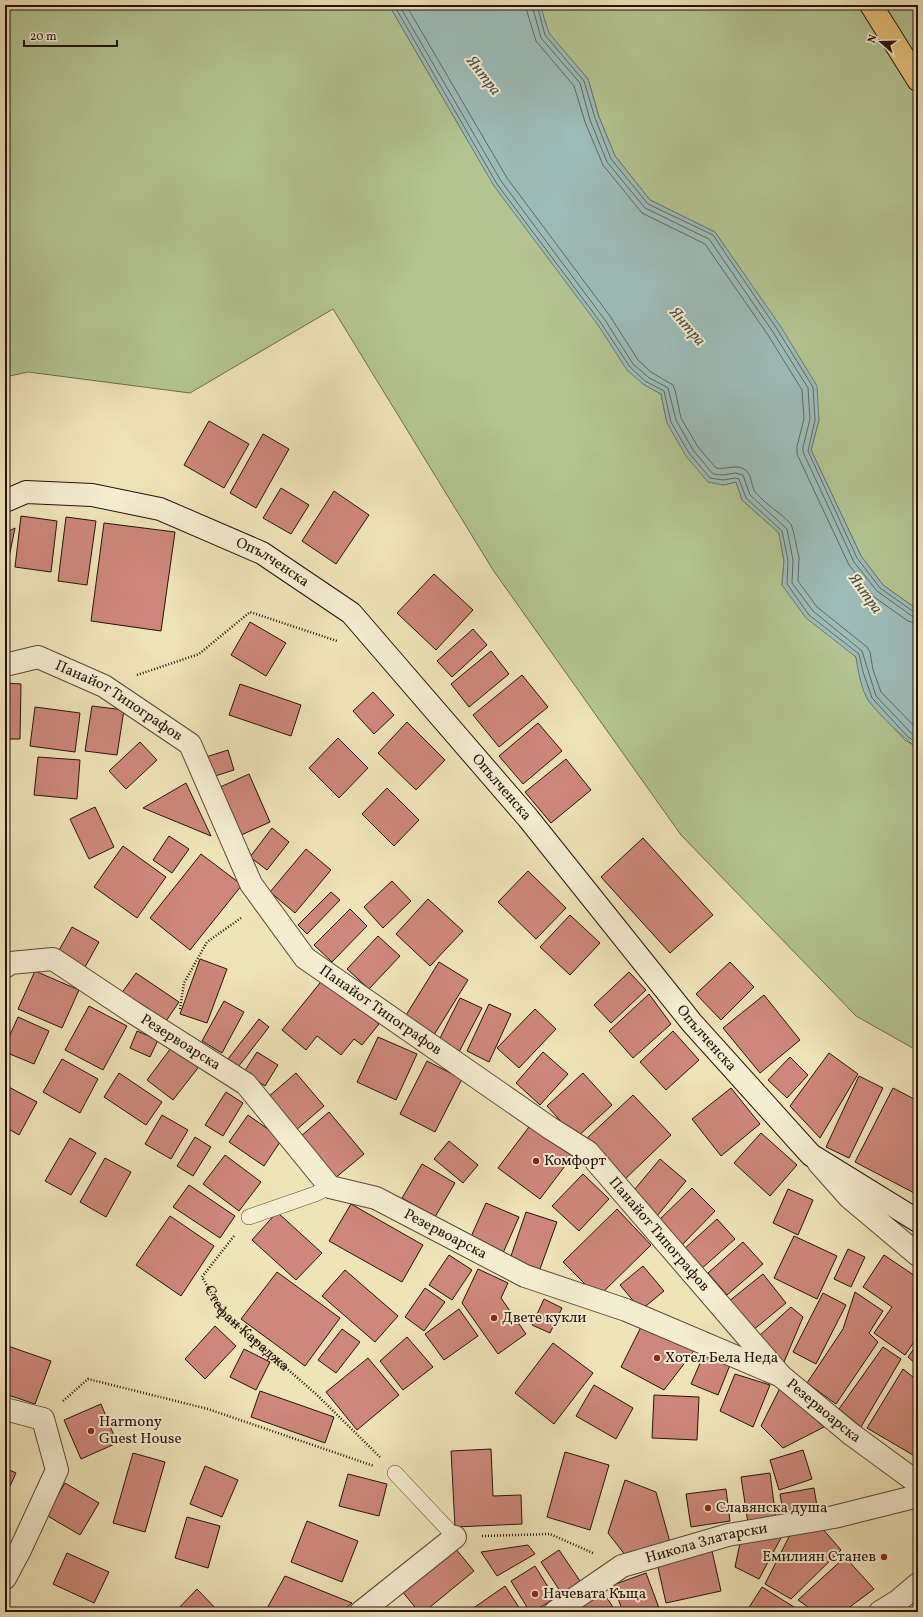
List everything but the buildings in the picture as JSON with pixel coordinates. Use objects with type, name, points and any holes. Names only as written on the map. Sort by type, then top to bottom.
[{"type":"main road","points":[[871,5],[918,80]]},
{"type":"street","name":"Опълченска","points":[[5,501],[26,492],[92,495],[160,509],[262,553],[351,613],[528,818],[692,1022],[811,1155],[918,1221]]},
{"type":"street","name":"Панайот Типографов","points":[[5,665],[38,657],[104,686],[190,744],[252,884],[305,958],[550,1128],[588,1152],[780,1376]]},
{"type":"street","name":"Резервоарска","points":[[5,967],[10,962],[53,959],[134,1013],[246,1084],[330,1186],[376,1198],[525,1276],[626,1310],[780,1376],[851,1434],[918,1483]]},
{"type":"street","points":[[811,1155],[849,1197],[918,1255]]},
{"type":"street","points":[[5,1409],[44,1419],[57,1470],[5,1578]]},
{"type":"street","name":"Никола Златарски","points":[[554,1612],[622,1566],[728,1535],[834,1517],[918,1496]]},
{"type":"street","points":[[361,1612],[455,1537]]},
{"type":"street","points":[[880,1612],[898,1601],[918,1584]]},
{"type":"lane","points":[[249,1217],[315,1194],[330,1186]]},
{"type":"lane","points":[[395,1473],[455,1537]]},
{"type":"path","points":[[104,686],[199,654],[250,612],[336,640],[342,645]]},
{"type":"path","points":[[178,1016],[184,983],[207,942],[264,901]]},
{"type":"path","name":"Стефан Караджа","points":[[249,1217],[202,1277],[222,1312],[316,1394],[395,1473]]},
{"type":"path","points":[[44,1419],[88,1379],[208,1409],[395,1473]]},
{"type":"path","points":[[455,1537],[550,1534],[622,1566]]},
{"type":"green space","points":[[5,5],[389,5],[468,141],[643,384],[661,394],[667,423],[723,485],[736,482],[742,500],[779,533],[784,561],[782,585],[856,657],[859,673],[868,700],[905,740],[918,748],[918,1051],[856,1016],[681,835],[493,570],[333,309],[190,393],[28,372],[5,377]]},
{"type":"green space","points":[[540,5],[918,5],[918,610],[883,585],[861,556],[811,450],[819,420],[745,276],[715,232],[650,200],[615,156],[599,117],[588,79],[548,33]]},
{"type":"water","name":"Янтра","points":[[389,5],[540,5],[549,33],[588,79],[599,117],[615,156],[650,200],[715,232],[781,327],[817,386],[819,420],[811,450],[861,556],[883,585],[918,610],[918,748],[892,726],[866,697],[859,674],[856,657],[806,618],[782,585],[784,561],[779,533],[742,500],[736,482],[723,485],[708,482],[686,456],[667,423],[661,394],[643,384],[627,370],[598,325],[494,186]]},
{"type":"place","name":"Комфорт","points":[[536,1161]]},
{"type":"place","name":"Двете кукли","points":[[494,1318]]},
{"type":"place","name":"Xотел Бела Неда","points":[[657,1358]]},
{"type":"place","name":"Harmony Guest House","points":[[91,1431]]},
{"type":"place","name":"Славянска душа","points":[[708,1508]]},
{"type":"place","name":"Емилиян Станев","points":[[884,1557]]},
{"type":"place","name":"Начевата Къща","points":[[535,1594]]}]
